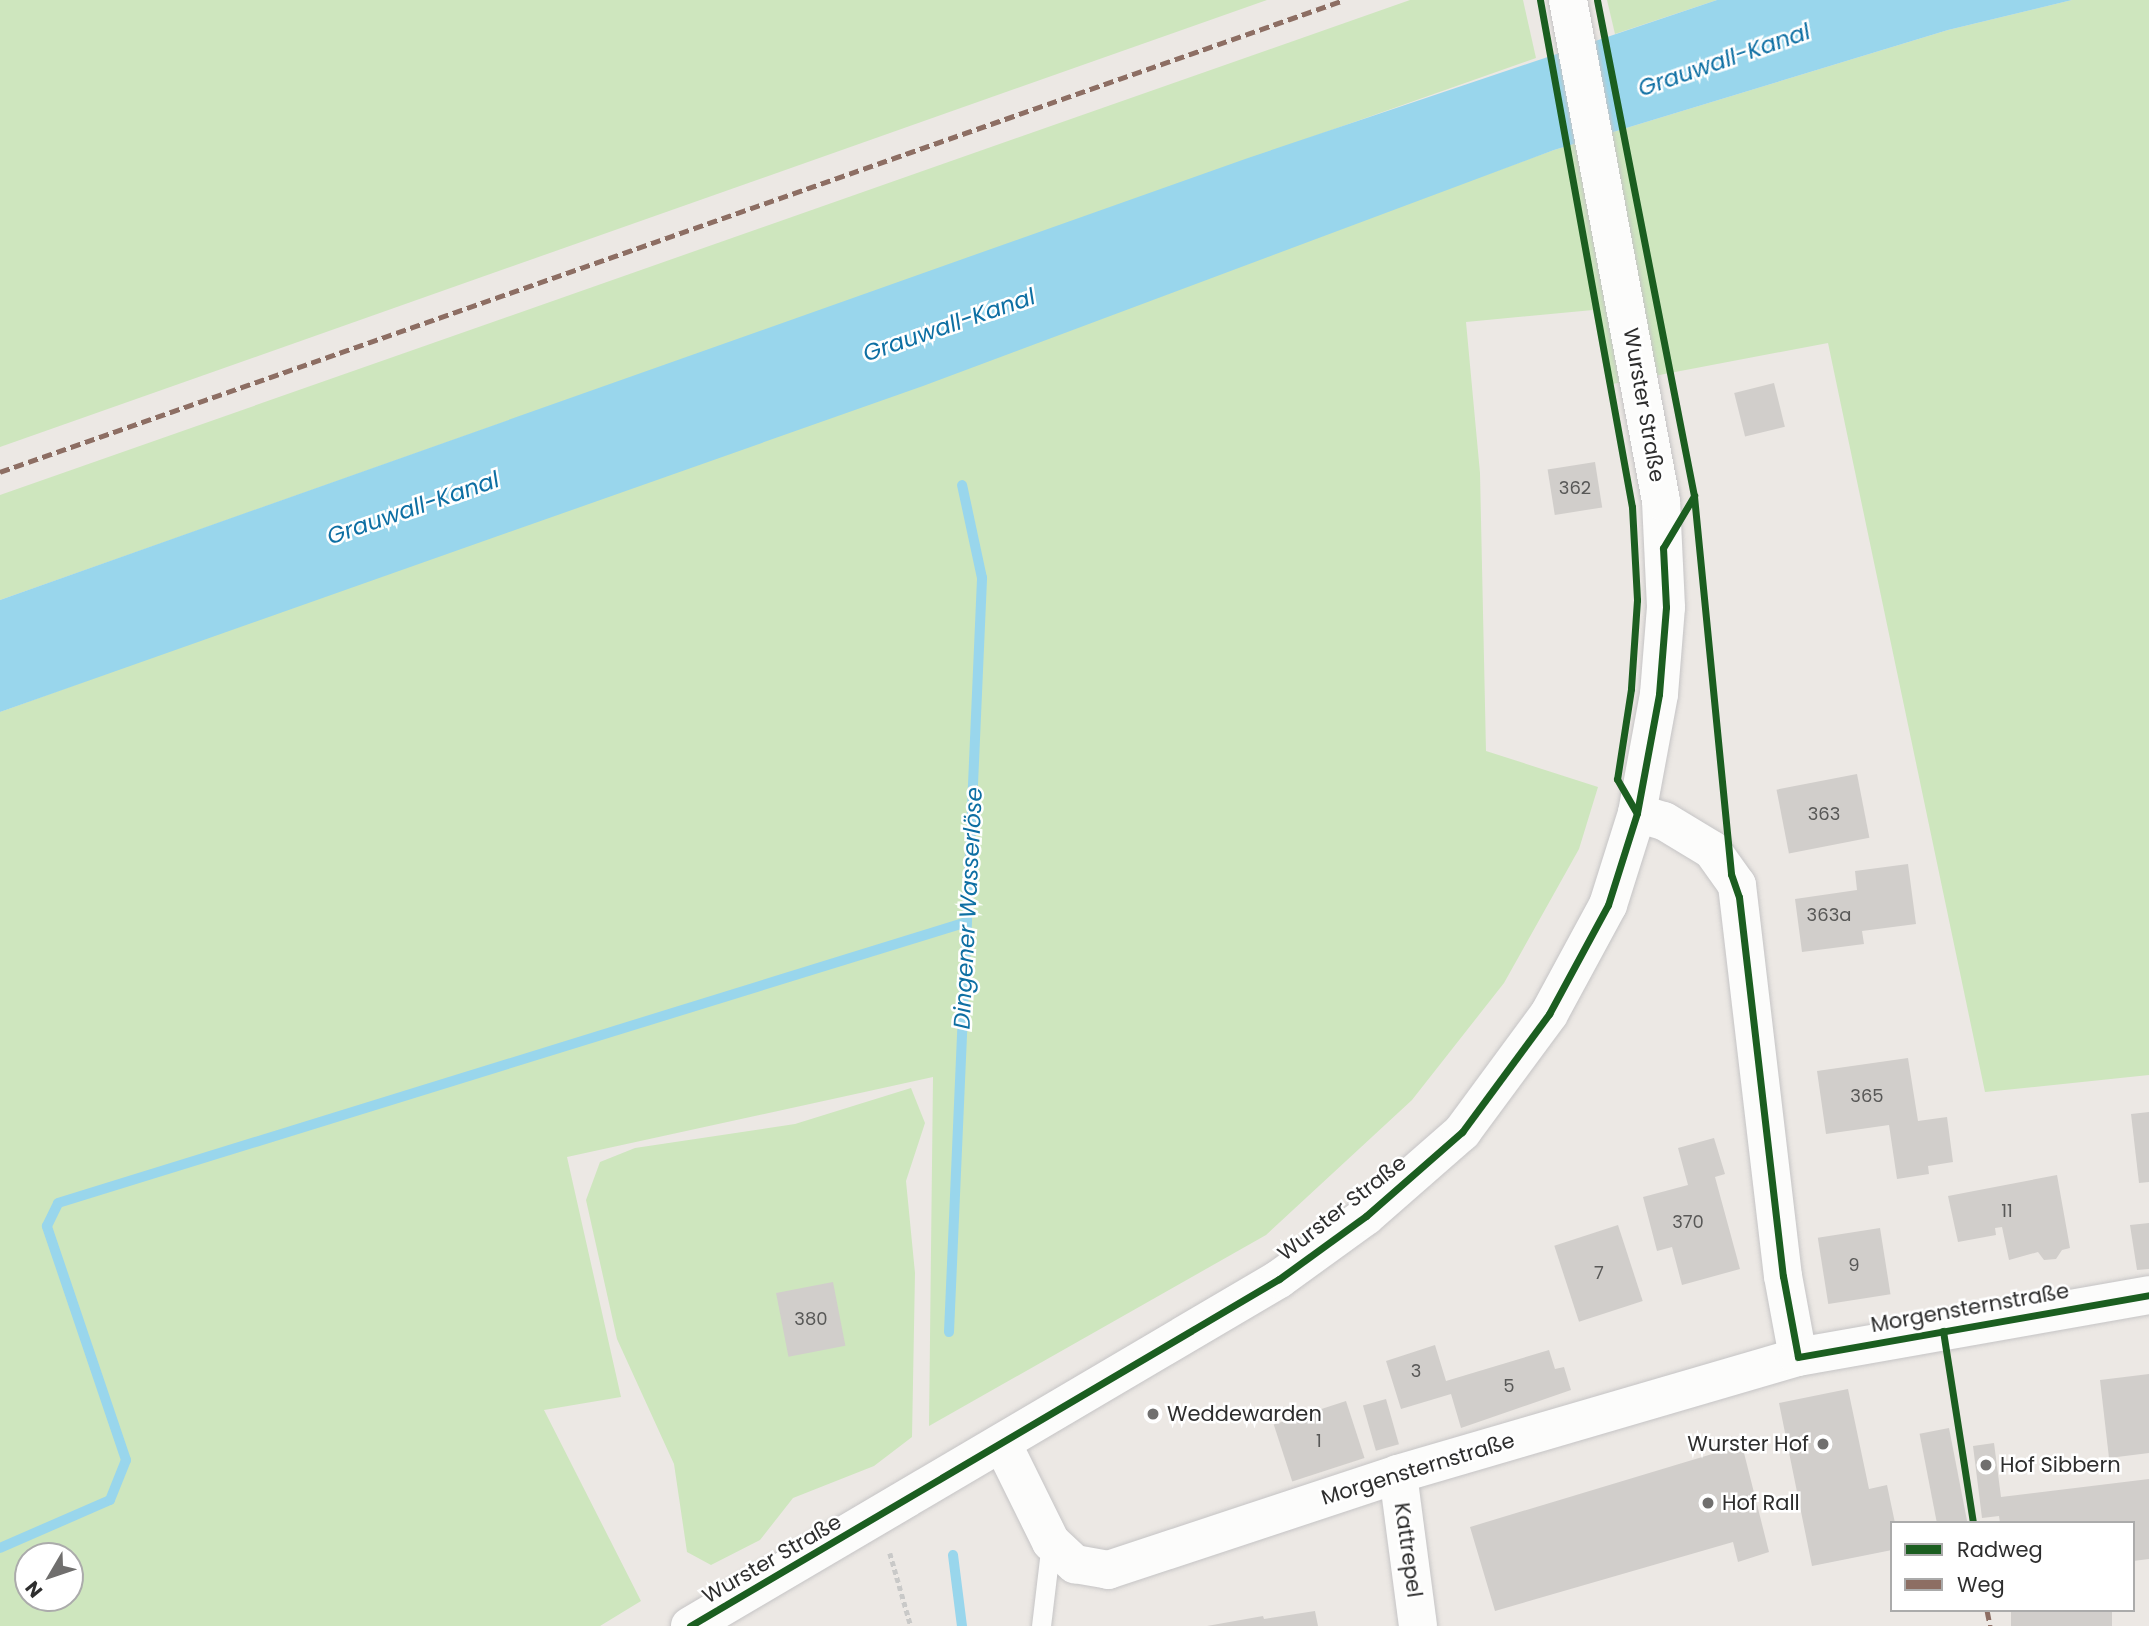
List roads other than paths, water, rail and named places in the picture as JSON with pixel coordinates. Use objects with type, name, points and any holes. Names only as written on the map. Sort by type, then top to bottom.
[{"type":"main road","name":"Wurster Straße","points":[[690,1626],[880,1518],[1279,1279],[1366,1216],[1462,1132],[1549,1014],[1608,905],[1637,813],[1660,694],[1666,595],[1661,501],[1609,208],[1568,0]]},
{"type":"main road","points":[[1637,813],[1664,821],[1712,850],[1731,874],[1739,897],[1783,1276],[1798,1357]]},
{"type":"main road","name":"Morgensternstraße","points":[[1003,1445],[1051,1542],[1075,1564],[1108,1570],[1398,1474],[1798,1357],[2149,1295]]},
{"type":"main road","name":"Kattrepel","points":[[1398,1474],[1418,1626]]},
{"type":"lane","points":[[1041,1626],[1051,1542]]},
{"type":"water","name":"Grauwall-Kanal","points":[[1717,0],[2072,0],[1948,30],[1554,150],[923,386],[0,712],[0,600],[1248,158]]},
{"type":"waterway","name":"Dingener Wasserlöse","points":[[949,1332],[982,578],[962,485]]},
{"type":"waterway","points":[[0,1548],[110,1500],[126,1460],[47,1226],[58,1203],[967,922]]},
{"type":"waterway","name":"Dingener Wasserlöse","points":[[953,1555],[962,1626]]},
{"type":"place","name":"Weddewarden","points":[[1153,1414]]},
{"type":"place","name":"Wurster Hof","points":[[1823,1444]]},
{"type":"place","name":"Hof Sibbern","points":[[1986,1465]]},
{"type":"place","name":"Hof Rall","points":[[1708,1503]]}]
